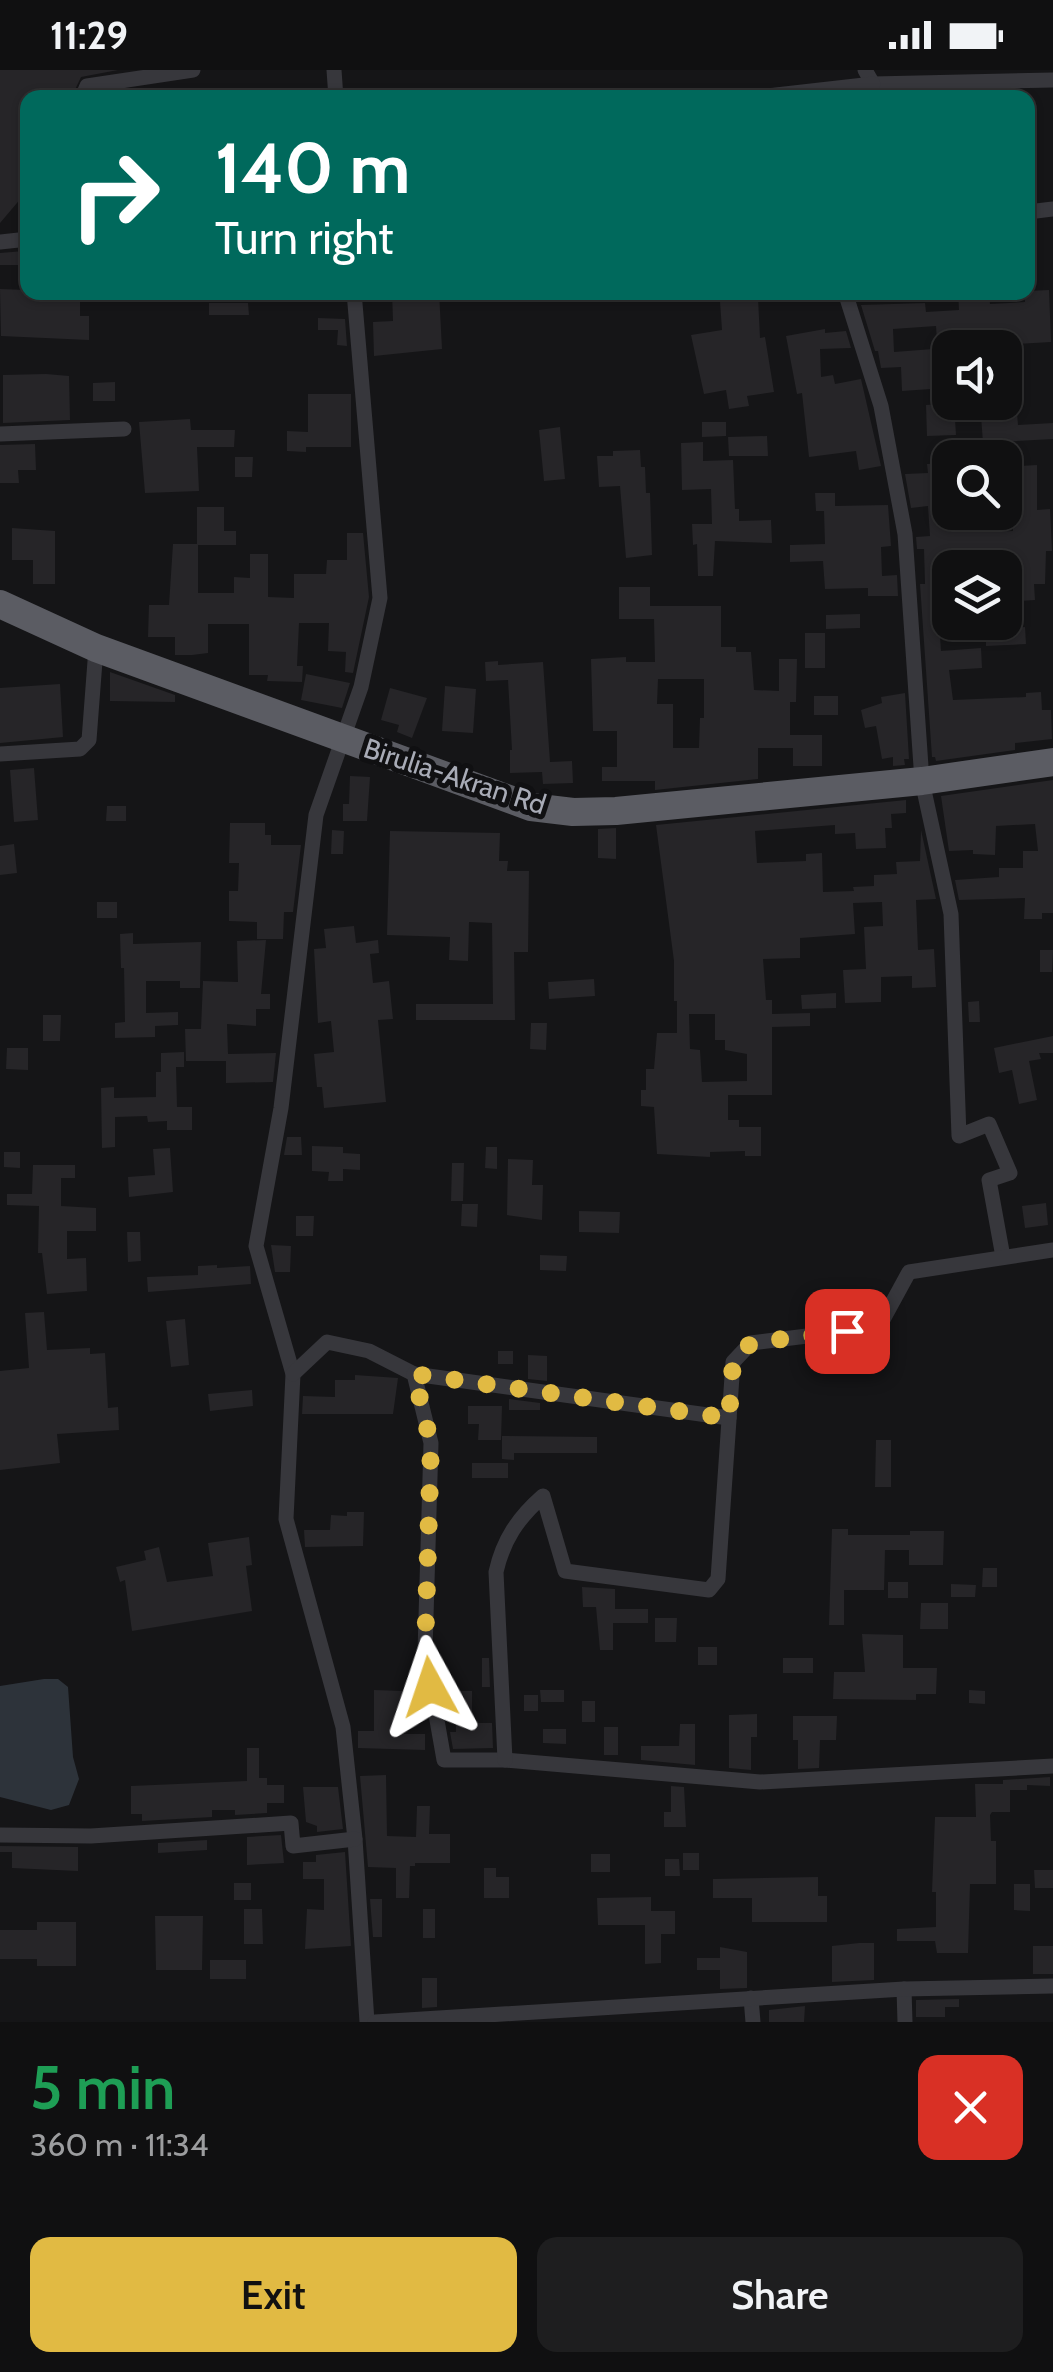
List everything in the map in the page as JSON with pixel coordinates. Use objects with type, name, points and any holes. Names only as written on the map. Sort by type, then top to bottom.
[{"type":"highway","name":"Birulia-Akran Rd","points":[[0,604],[96,648],[531,807],[573,812],[616,811],[922,781],[1053,762]]},
{"type":"street","points":[[85,90],[87,86],[193,70]]},
{"type":"street","points":[[795,90],[869,77],[1053,80]]},
{"type":"street","points":[[355,300],[380,598],[362,686],[316,815],[281,1108],[256,1246],[292,1374],[286,1519],[343,1726],[367,2022]]},
{"type":"street","points":[[848,300],[881,406],[904,534],[922,781],[950,914],[959,1136],[989,1124],[1010,1174],[988,1180],[1002,1256]]},
{"type":"street","points":[[0,434],[124,428]]},
{"type":"street","points":[[0,754],[80,750],[90,740],[96,648]]},
{"type":"street","points":[[505,1760],[496,1572],[502,1547],[523,1514],[542,1496],[565,1572],[709,1590],[718,1579],[733,1362],[751,1343],[879,1326],[909,1272],[1002,1256],[1052,1255]]},
{"type":"street","points":[[292,1374],[327,1342],[370,1351],[414,1374],[729,1418]]},
{"type":"street","points":[[414,1374],[431,1444],[425,1652],[444,1760],[505,1760],[760,1782],[1053,1766]]},
{"type":"street","points":[[0,1835],[91,1836],[291,1822],[293,1846],[355,1839]]},
{"type":"street","points":[[375,2022],[904,1989],[1053,1986]]},
{"type":"street","points":[[904,1989],[905,2022]]},
{"type":"street","points":[[751,1998],[753,2022]]},
{"type":"shaded area","points":[[58,1679],[68,1687],[73,1757],[79,1779],[69,1805],[51,1810],[0,1797],[0,1686]]},
{"type":"building","points":[[0,70],[118,70],[81,77],[75,90],[20,90],[20,199],[0,223]]},
{"type":"building","points":[[20,251],[20,265],[0,265],[0,253]]},
{"type":"building","points":[[0,289],[20,290],[20,300],[80,300],[80,316],[89,316],[89,340],[1,336]]},
{"type":"building","points":[[1049,290],[1051,342],[1022,344],[1022,330],[936,330],[936,326],[893,329],[894,352],[932,349],[931,389],[902,391],[901,367],[881,368],[861,305],[925,303],[926,312],[959,310],[958,300],[990,300],[990,304],[1035,300],[1035,291]]},
{"type":"building","points":[[392,300],[439,300],[442,349],[374,356],[373,322],[393,321]]},
{"type":"building","points":[[758,300],[760,338],[765,337],[774,392],[747,396],[749,406],[729,409],[726,390],[704,394],[691,335],[722,330],[720,302]]},
{"type":"building","points":[[209,303],[248,303],[249,315],[209,315]]},
{"type":"building","points":[[318,318],[345,319],[347,346],[337,345],[338,330],[318,330]]},
{"type":"building","points":[[825,329],[825,333],[846,331],[851,348],[820,349],[821,377],[833,375],[835,384],[861,379],[881,466],[859,470],[856,451],[809,457],[802,393],[797,394],[786,336]]},
{"type":"building","points":[[3,375],[69,376],[70,420],[3,423]]},
{"type":"building","points":[[115,382],[115,401],[93,401],[93,383]]},
{"type":"building","points":[[308,394],[351,394],[351,447],[287,451],[287,431],[308,432]]},
{"type":"building","points":[[926,405],[932,405],[932,420],[955,420],[956,435],[927,436]]},
{"type":"building","points":[[190,419],[191,430],[235,430],[234,447],[197,447],[199,491],[145,493],[139,422]]},
{"type":"building","points":[[981,420],[1018,420],[1018,425],[1053,423],[1053,439],[983,440]]},
{"type":"building","points":[[702,422],[726,422],[726,436],[702,437]]},
{"type":"building","points":[[560,427],[565,479],[544,481],[539,430]]},
{"type":"building","points":[[767,436],[768,456],[729,456],[728,437]]},
{"type":"building","points":[[703,442],[703,461],[733,460],[739,521],[771,520],[772,543],[715,541],[713,576],[698,576],[692,524],[712,524],[711,489],[682,490],[681,443]]},
{"type":"building","points":[[35,444],[36,470],[18,470],[19,483],[0,483],[0,445]]},
{"type":"building","points":[[640,450],[646,493],[650,493],[652,555],[626,558],[620,486],[599,487],[597,456]]},
{"type":"building","points":[[235,457],[253,457],[252,477],[235,477]]},
{"type":"building","points":[[927,464],[932,464],[932,530],[988,532],[1022,530],[1022,466],[1037,465],[1037,510],[1050,509],[1052,551],[1046,551],[1045,584],[1034,584],[1035,600],[1022,601],[1022,550],[932,550],[932,640],[940,640],[941,651],[981,648],[982,668],[949,670],[953,700],[1026,697],[1026,693],[1041,692],[1042,710],[1051,710],[1052,739],[1015,743],[1015,750],[936,761],[932,757],[920,584],[925,584],[924,549],[917,549],[916,537],[930,536],[928,506],[911,508],[905,474],[928,473]]},
{"type":"building","points":[[815,493],[835,493],[835,506],[888,505],[891,546],[881,547],[882,576],[897,575],[898,596],[868,596],[868,588],[825,589],[823,561],[790,562],[790,545],[825,544],[824,511],[816,511]]},
{"type":"building","points":[[197,507],[224,507],[224,531],[236,531],[236,545],[198,545],[198,593],[234,593],[234,577],[250,578],[250,554],[268,554],[268,597],[294,598],[294,574],[326,574],[327,560],[347,560],[347,533],[363,533],[369,597],[353,673],[345,672],[346,652],[328,651],[329,623],[299,623],[297,666],[303,666],[302,682],[267,681],[268,675],[249,675],[249,624],[208,624],[208,653],[175,655],[175,637],[148,637],[149,605],[169,605],[173,544],[197,544]]},
{"type":"building","points":[[12,528],[55,531],[55,584],[33,584],[33,560],[12,560]]},
{"type":"building","points":[[619,587],[650,587],[650,606],[721,606],[721,647],[751,652],[754,690],[779,691],[779,659],[797,659],[796,702],[790,702],[790,735],[822,735],[822,766],[793,766],[793,748],[758,748],[758,779],[655,790],[655,781],[602,781],[602,767],[617,767],[617,731],[593,731],[591,659],[626,657],[626,662],[655,662],[654,619],[619,619]],"holes":[[[658,679],[704,679],[699,748],[673,748],[673,704],[657,704]]]},
{"type":"building","points":[[860,614],[860,628],[826,629],[826,615]]},
{"type":"building","points":[[1022,627],[1026,644],[986,646],[986,640],[1022,640]]},
{"type":"building","points":[[805,633],[825,633],[825,668],[805,668]]},
{"type":"building","points":[[498,661],[498,665],[543,662],[550,762],[572,761],[573,783],[543,784],[542,772],[510,773],[508,680],[486,681],[485,662]]},
{"type":"building","points":[[110,672],[175,695],[175,702],[110,701]]},
{"type":"building","points":[[306,674],[350,683],[342,708],[301,700]]},
{"type":"building","points":[[60,684],[63,737],[0,743],[0,688]]},
{"type":"building","points":[[445,686],[476,689],[473,733],[442,731]]},
{"type":"building","points":[[390,688],[427,698],[412,738],[397,732],[399,725],[381,720]]},
{"type":"building","points":[[905,693],[909,759],[904,759],[905,765],[893,766],[893,757],[882,759],[876,726],[865,728],[861,710],[882,703],[881,697]]},
{"type":"building","points":[[814,696],[838,696],[838,715],[814,715]]},
{"type":"building","points":[[34,768],[38,820],[14,822],[10,770]]},
{"type":"building","points":[[350,776],[370,777],[367,821],[343,821],[343,804],[349,804]]},
{"type":"building","points":[[1053,780],[1053,913],[1042,913],[1042,919],[1024,919],[1025,898],[959,900],[955,880],[999,877],[999,868],[1023,868],[1023,851],[1038,851],[1035,824],[996,826],[995,855],[973,854],[973,850],[949,851],[941,796]]},
{"type":"building","points":[[906,800],[906,813],[891,814],[892,828],[885,828],[886,848],[856,849],[855,833],[835,834],[835,825],[755,831],[757,863],[806,861],[806,854],[822,853],[823,892],[874,886],[874,875],[897,874],[896,862],[920,861],[921,830],[936,899],[916,900],[918,950],[934,949],[936,987],[912,988],[912,976],[881,977],[881,1002],[845,1003],[843,970],[866,969],[864,927],[883,926],[882,902],[853,903],[855,934],[800,938],[800,958],[763,959],[766,1000],[772,1000],[772,1014],[810,1013],[810,1026],[772,1027],[772,1095],[728,1095],[728,1120],[739,1120],[739,1127],[761,1127],[761,1156],[745,1156],[745,1151],[710,1152],[710,1157],[657,1154],[654,1107],[641,1106],[646,1069],[654,1069],[657,1033],[677,1033],[674,961],[656,825]],"holes":[[[689,1014],[715,1014],[715,1040],[725,1040],[725,1050],[747,1054],[747,1081],[702,1082],[700,1050],[690,1049]]]},
{"type":"building","points":[[107,806],[126,806],[126,821],[106,821]]},
{"type":"building","points":[[230,823],[265,823],[265,835],[271,835],[271,845],[301,845],[293,912],[284,912],[283,939],[257,939],[257,922],[229,921],[229,891],[238,891],[239,863],[229,863]]},
{"type":"building","points":[[616,828],[616,859],[598,858],[598,829]]},
{"type":"building","points":[[332,830],[344,831],[343,854],[331,854]]},
{"type":"building","points":[[390,831],[500,833],[499,861],[508,861],[507,871],[529,871],[528,952],[514,952],[515,1020],[416,1020],[416,1004],[493,1004],[492,923],[469,922],[468,961],[449,960],[450,937],[387,935]]},
{"type":"building","points":[[14,844],[17,873],[0,875],[0,846]]},
{"type":"building","points":[[97,902],[117,902],[117,918],[97,918]]},
{"type":"building","points":[[354,926],[356,943],[378,940],[379,953],[370,954],[373,983],[389,981],[393,1019],[378,1020],[386,1102],[324,1108],[322,1087],[317,1087],[314,1054],[334,1052],[331,1021],[318,1023],[314,949],[326,948],[324,929]]},
{"type":"building","points":[[133,933],[133,944],[201,942],[200,988],[180,988],[180,981],[146,981],[146,1013],[178,1012],[178,1025],[155,1026],[155,1037],[115,1038],[115,1023],[125,1022],[120,934]]},
{"type":"building","points":[[266,940],[261,994],[270,994],[270,1009],[256,1009],[256,1026],[227,1024],[228,1054],[276,1053],[273,1082],[226,1083],[226,1061],[186,1061],[185,1029],[201,1029],[203,981],[238,982],[237,941]]},
{"type":"building","points":[[1040,950],[1053,950],[1052,972],[1040,972]]},
{"type":"building","points":[[594,979],[595,996],[549,999],[548,982]]},
{"type":"building","points":[[836,993],[836,1008],[802,1009],[801,995]]},
{"type":"building","points":[[979,1001],[980,1022],[969,1022],[968,1002]]},
{"type":"building","points":[[43,1015],[61,1015],[60,1041],[43,1041]]},
{"type":"building","points":[[531,1023],[547,1023],[546,1050],[530,1049]]},
{"type":"building","points":[[1053,1036],[1053,1053],[1039,1053],[1041,1059],[1029,1061],[1037,1100],[1019,1104],[1012,1070],[999,1073],[994,1048]]},
{"type":"building","points":[[7,1048],[28,1048],[28,1070],[6,1069]]},
{"type":"building","points":[[184,1052],[184,1067],[176,1067],[177,1107],[192,1107],[192,1130],[167,1130],[167,1121],[148,1122],[147,1116],[115,1117],[115,1147],[102,1148],[101,1088],[114,1087],[114,1098],[156,1097],[161,1053]]},
{"type":"building","points":[[287,1137],[301,1137],[302,1155],[284,1155]]},
{"type":"building","points":[[312,1146],[343,1147],[343,1153],[360,1154],[360,1170],[343,1169],[343,1181],[328,1181],[329,1172],[312,1171]]},
{"type":"building","points":[[486,1147],[497,1147],[497,1169],[485,1168]]},
{"type":"building","points":[[170,1148],[173,1192],[129,1197],[128,1177],[155,1175],[153,1149]]},
{"type":"building","points":[[4,1152],[20,1152],[20,1168],[4,1167]]},
{"type":"building","points":[[508,1159],[533,1160],[532,1185],[543,1185],[542,1220],[507,1215]]},
{"type":"building","points":[[452,1163],[464,1163],[463,1201],[451,1201]]},
{"type":"building","points":[[33,1165],[75,1165],[75,1178],[61,1178],[61,1206],[96,1208],[96,1231],[67,1231],[67,1259],[86,1258],[87,1291],[47,1294],[42,1253],[38,1253],[39,1206],[7,1205],[7,1194],[32,1194]]},
{"type":"building","points":[[1046,1203],[1048,1225],[1025,1228],[1022,1206]]},
{"type":"building","points":[[462,1204],[478,1204],[477,1227],[461,1226]]},
{"type":"building","points":[[579,1211],[620,1212],[619,1233],[579,1232]]},
{"type":"building","points":[[296,1216],[314,1216],[313,1236],[296,1236]]},
{"type":"building","points":[[127,1232],[140,1232],[141,1261],[128,1262]]},
{"type":"building","points":[[271,1245],[291,1246],[290,1272],[275,1272]]},
{"type":"building","points":[[540,1255],[567,1256],[566,1271],[540,1270]]},
{"type":"building","points":[[198,1266],[250,1266],[251,1284],[148,1292],[147,1277],[198,1275]]},
{"type":"building","points":[[44,1312],[47,1350],[90,1348],[90,1354],[105,1353],[108,1408],[118,1407],[119,1430],[57,1434],[60,1463],[0,1470],[0,1371],[29,1368],[25,1313]]},
{"type":"building","points":[[185,1319],[189,1365],[171,1367],[166,1321]]},
{"type":"building","points":[[498,1351],[513,1351],[513,1364],[498,1364]]},
{"type":"building","points":[[528,1355],[547,1356],[547,1381],[528,1379]]},
{"type":"building","points":[[355,1375],[398,1378],[393,1414],[302,1414],[303,1396],[335,1397],[335,1380],[355,1380]]},
{"type":"building","points":[[252,1390],[253,1406],[210,1411],[208,1394]]},
{"type":"building","points":[[509,1399],[540,1403],[540,1410],[509,1410]]},
{"type":"building","points":[[468,1406],[502,1406],[501,1440],[478,1440],[479,1424],[468,1424]]},
{"type":"building","points":[[502,1436],[597,1437],[597,1453],[514,1453],[514,1460],[502,1459]]},
{"type":"building","points":[[876,1440],[891,1440],[891,1487],[875,1487]]},
{"type":"building","points":[[472,1463],[508,1463],[508,1478],[472,1478]]},
{"type":"building","points":[[347,1512],[364,1512],[363,1546],[305,1547],[304,1530],[330,1530],[331,1515],[347,1516]]},
{"type":"building","points":[[832,1529],[848,1529],[848,1535],[944,1531],[943,1565],[909,1565],[909,1550],[885,1550],[884,1590],[844,1590],[844,1625],[829,1625]]},
{"type":"building","points":[[249,1537],[252,1565],[246,1566],[252,1611],[132,1631],[125,1580],[120,1582],[116,1567],[146,1560],[144,1551],[159,1547],[167,1582],[213,1576],[208,1543]]},
{"type":"building","points":[[983,1568],[997,1568],[997,1587],[982,1587]]},
{"type":"building","points":[[888,1582],[908,1582],[908,1598],[888,1598]]},
{"type":"building","points":[[951,1584],[976,1585],[975,1597],[951,1597]]},
{"type":"building","points":[[582,1587],[615,1589],[615,1609],[648,1609],[648,1623],[613,1623],[613,1650],[600,1650],[596,1607],[583,1607]]},
{"type":"building","points":[[921,1603],[948,1603],[948,1629],[920,1629]]},
{"type":"building","points":[[655,1618],[677,1618],[676,1642],[655,1642]]},
{"type":"building","points":[[862,1634],[903,1635],[903,1668],[937,1668],[936,1694],[916,1694],[916,1700],[833,1699],[834,1672],[865,1672]]},
{"type":"building","points":[[698,1647],[717,1647],[717,1665],[698,1665]]},
{"type":"building","points":[[482,1658],[489,1658],[490,1687],[482,1687]]},
{"type":"building","points":[[783,1658],[813,1658],[813,1673],[783,1673]]},
{"type":"building","points":[[374,1690],[402,1691],[402,1734],[425,1734],[425,1750],[358,1748],[358,1731],[374,1731]]},
{"type":"building","points":[[540,1690],[564,1690],[564,1702],[541,1702]]},
{"type":"building","points":[[969,1690],[985,1691],[985,1704],[969,1703]]},
{"type":"building","points":[[456,1691],[472,1691],[472,1723],[492,1723],[493,1748],[453,1749],[450,1732],[456,1732]]},
{"type":"building","points":[[524,1695],[538,1695],[538,1711],[524,1711]]},
{"type":"building","points":[[582,1701],[595,1701],[595,1722],[582,1722]]},
{"type":"building","points":[[757,1714],[757,1737],[751,1737],[751,1770],[729,1768],[729,1715]]},
{"type":"building","points":[[793,1716],[837,1716],[836,1740],[820,1740],[819,1768],[798,1769]]},
{"type":"building","points":[[680,1724],[695,1724],[695,1765],[641,1760],[641,1746],[679,1746]]},
{"type":"building","points":[[604,1727],[618,1727],[618,1755],[604,1755]]},
{"type":"building","points":[[543,1729],[566,1729],[566,1744],[543,1743]]},
{"type":"building","points":[[247,1748],[259,1748],[259,1778],[267,1778],[267,1785],[284,1785],[284,1803],[267,1803],[267,1813],[235,1815],[235,1810],[212,1810],[212,1817],[142,1821],[142,1814],[131,1814],[131,1786],[247,1781]]},
{"type":"building","points":[[386,1775],[387,1836],[416,1837],[417,1806],[430,1806],[429,1834],[450,1834],[450,1863],[410,1866],[409,1898],[396,1898],[396,1868],[368,1867],[360,1776]]},
{"type":"building","points":[[1050,1777],[1050,1786],[1027,1785],[1027,1790],[1010,1790],[1010,1812],[990,1815],[991,1841],[996,1841],[996,1884],[970,1884],[968,1953],[937,1953],[935,1941],[897,1941],[897,1929],[936,1927],[936,1892],[932,1892],[935,1817],[976,1817],[975,1784]]},
{"type":"building","points":[[671,1786],[684,1787],[686,1827],[664,1827],[664,1812],[671,1812]]},
{"type":"building","points":[[303,1787],[338,1787],[343,1829],[317,1832],[317,1826],[306,1822]]},
{"type":"building","points":[[281,1835],[284,1863],[247,1865],[247,1837]]},
{"type":"building","points":[[207,1840],[207,1850],[158,1853],[158,1843]]},
{"type":"building","points":[[0,1846],[78,1847],[78,1871],[12,1868],[12,1852],[0,1852]]},
{"type":"building","points":[[345,1852],[351,1946],[305,1949],[307,1909],[324,1910],[324,1879],[303,1879],[303,1862],[316,1862],[316,1855]]},
{"type":"building","points":[[683,1853],[699,1853],[699,1870],[683,1870]]},
{"type":"building","points":[[591,1854],[610,1854],[610,1872],[591,1872]]},
{"type":"building","points":[[665,1859],[679,1859],[680,1876],[665,1876]]},
{"type":"building","points":[[484,1868],[496,1868],[496,1877],[509,1877],[509,1898],[484,1898]]},
{"type":"building","points":[[1034,1870],[1053,1870],[1053,1888],[1035,1888]]},
{"type":"building","points":[[818,1877],[818,1896],[827,1896],[827,1922],[752,1922],[752,1898],[713,1898],[713,1879]]},
{"type":"building","points":[[234,1883],[251,1883],[251,1900],[234,1900]]},
{"type":"building","points":[[1014,1884],[1030,1884],[1030,1911],[1014,1910]]},
{"type":"building","points":[[651,1897],[651,1911],[675,1911],[675,1934],[661,1934],[661,1963],[645,1964],[645,1925],[598,1925],[597,1898]]},
{"type":"building","points":[[370,1899],[382,1899],[382,1937],[373,1937]]},
{"type":"building","points":[[244,1909],[262,1909],[263,1944],[244,1944]]},
{"type":"building","points":[[423,1909],[435,1909],[435,1938],[423,1938]]},
{"type":"building","points":[[155,1916],[203,1916],[202,1970],[156,1970]]},
{"type":"building","points":[[37,1922],[76,1922],[76,1966],[37,1966],[37,1959],[0,1959],[0,1930],[37,1930]]},
{"type":"building","points":[[874,1943],[874,1980],[832,1982],[832,1946]]},
{"type":"building","points":[[1033,1946],[1053,1946],[1053,1974],[1033,1974]]},
{"type":"building","points":[[720,1947],[747,1952],[747,1988],[720,1989],[720,1970],[697,1970],[697,1958],[720,1958]]},
{"type":"building","points":[[210,1960],[246,1960],[246,1979],[210,1979]]},
{"type":"building","points":[[422,1978],[437,1978],[437,2007],[422,2008]]},
{"type":"building","points":[[959,1999],[959,2007],[945,2007],[945,2017],[916,2017],[916,2000]]},
{"type":"building","points":[[805,2006],[804,2022],[769,2022],[769,2010]]},
{"type":"route","points":[[430,1687],[425,1652],[431,1444],[414,1374],[729,1418],[733,1362],[751,1343],[847,1331]]}]
